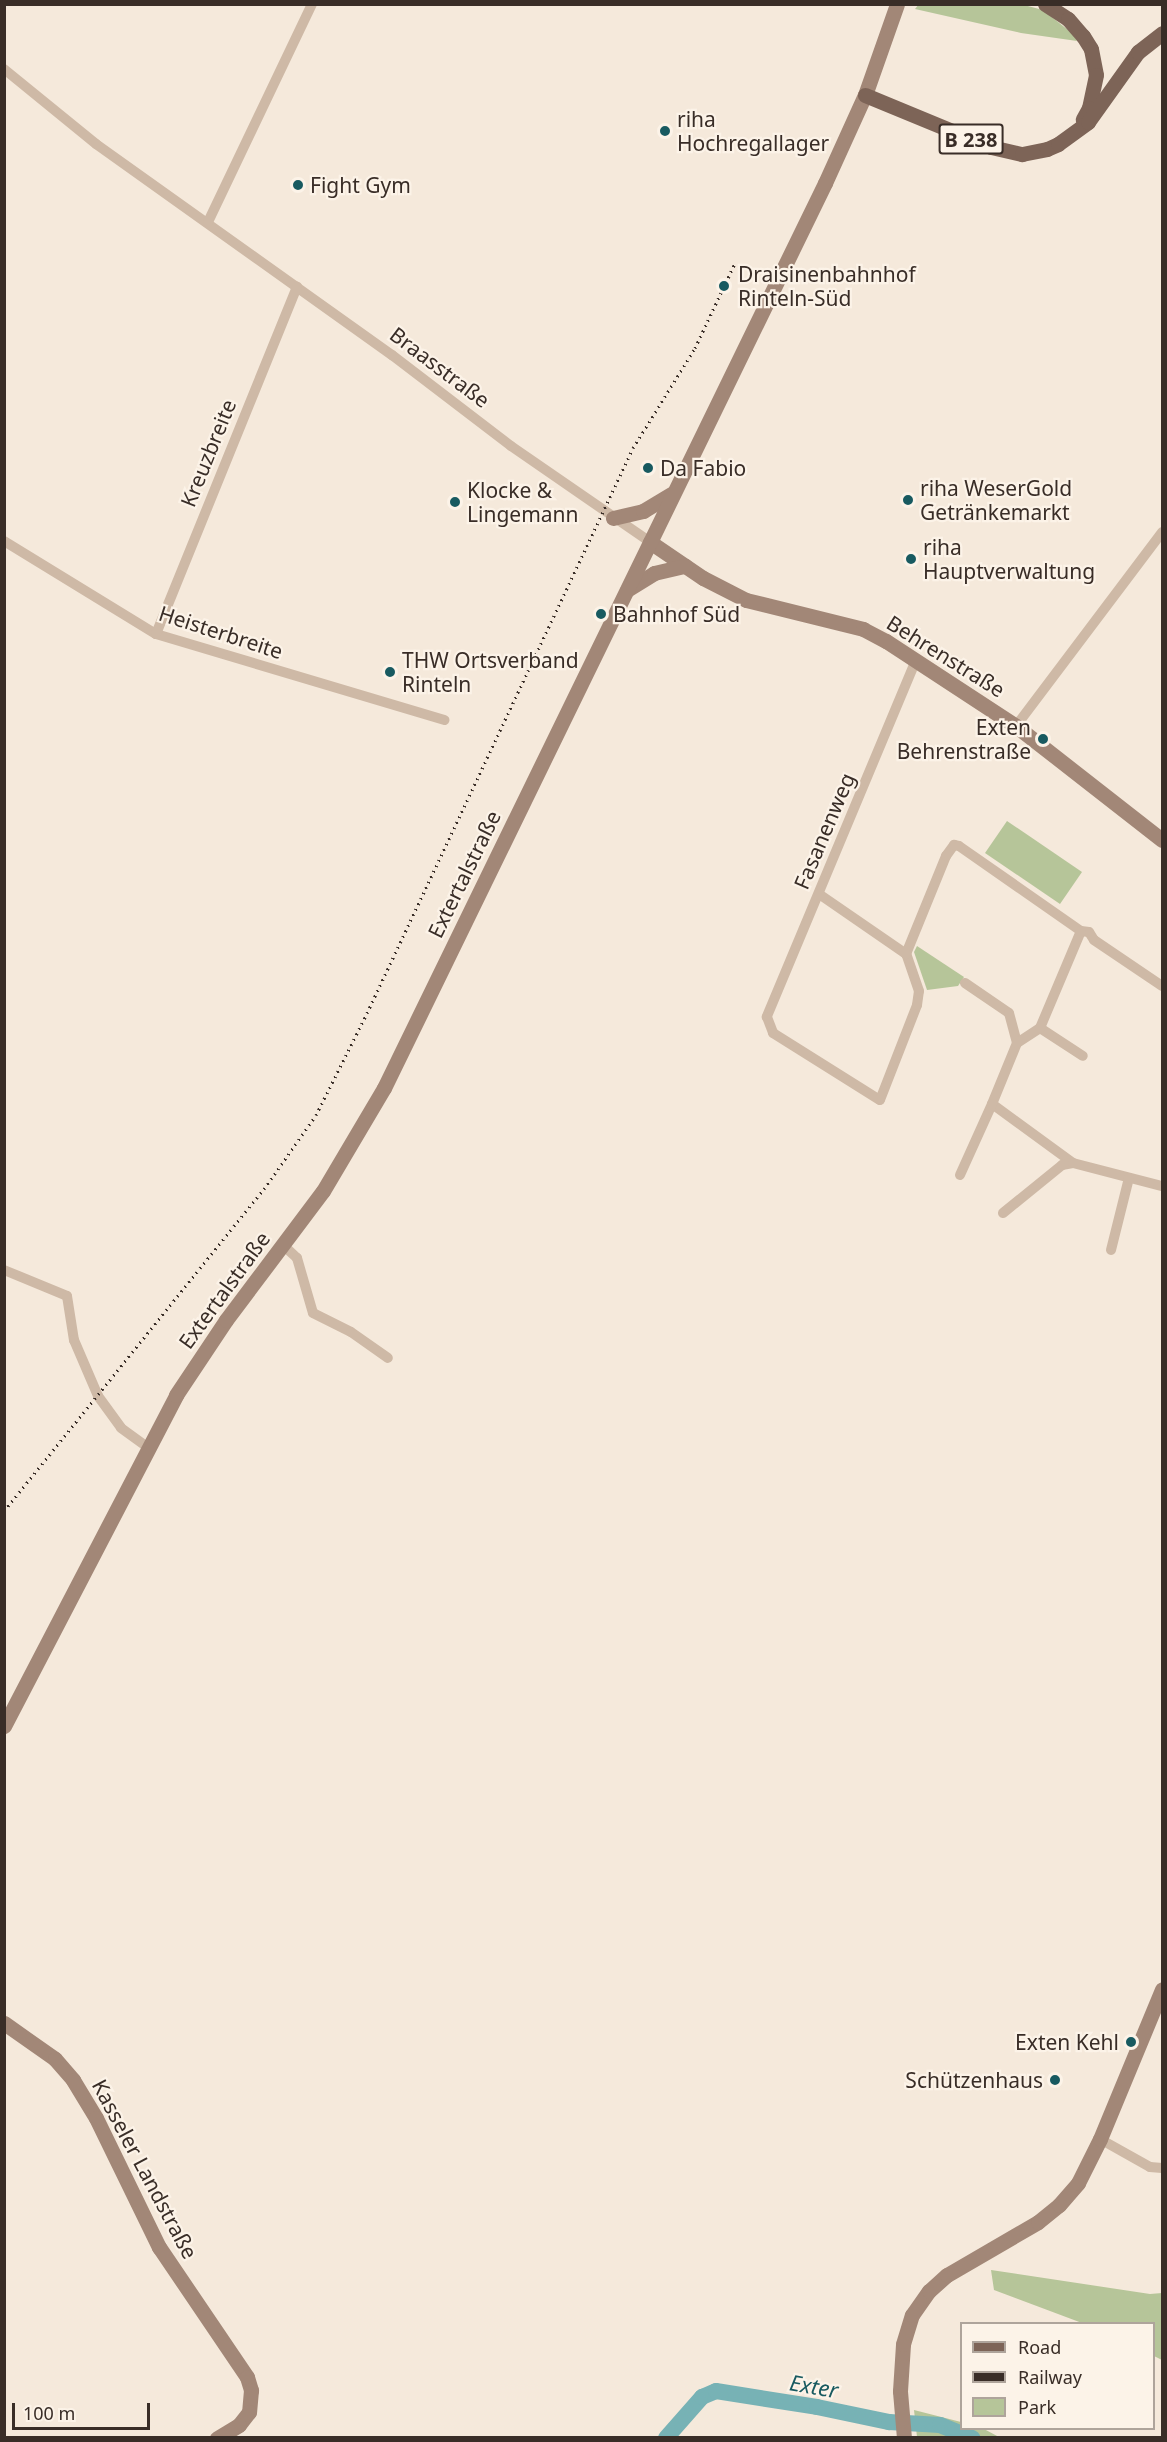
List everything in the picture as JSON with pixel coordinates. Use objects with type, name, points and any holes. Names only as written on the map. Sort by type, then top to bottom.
[{"type":"main road","name":"Extertalstraße","points":[[4,1726],[147,1447],[208,1346],[346,1155],[384,1088],[825,183],[865,95],[897,4]]},
{"type":"main road","points":[[1045,4],[1068,19],[1083,36],[1090,50],[1096,75],[1094,89],[1089,108],[1077,130]]},
{"type":"main road","name":"B 238","points":[[865,95],[1006,152],[1022,154],[1047,149],[1077,130],[1096,112],[1138,52],[1162,33]]},
{"type":"main road","points":[[613,518],[643,511],[673,493]]},
{"type":"main road","name":"Behrenstraße","points":[[650,542],[685,566],[747,600],[770,608],[863,630],[916,660],[1016,726],[1162,840]]},
{"type":"main road","points":[[627,590],[654,573],[685,566]]},
{"type":"main road","points":[[904,2437],[900,2391],[903,2344],[912,2315],[929,2291],[947,2275],[1038,2222],[1059,2205],[1078,2183],[1100,2139],[1162,1989]]},
{"type":"main road","name":"Kasseler Landstraße","points":[[4,2024],[55,2059],[73,2080],[96,2118],[159,2247],[247,2377],[251,2390],[249,2412],[239,2425],[217,2438]]},
{"type":"street","points":[[208,222],[312,4]]},
{"type":"street","name":"Braasstraße","points":[[4,69],[74,127],[440,390],[511,446],[650,542]]},
{"type":"street","name":"Kreuzbreite","points":[[156,634],[297,286]]},
{"type":"street","points":[[1016,726],[1162,532]]},
{"type":"street","name":"Heisterbreite","points":[[4,541],[156,634],[444,720]]},
{"type":"street","name":"Fasanenweg","points":[[906,954],[919,991],[917,1005],[880,1100],[773,1033],[766,1017],[916,660]]},
{"type":"street","points":[[819,894],[906,954],[950,848],[954,845],[959,846],[1081,931],[1089,932],[1094,939],[1162,986]]},
{"type":"street","points":[[960,1175],[1017,1043],[1040,1028],[1073,945],[1077,942],[1077,936],[1081,931]]},
{"type":"street","points":[[965,983],[1009,1013],[1017,1043]]},
{"type":"street","points":[[1040,1028],[1083,1056]]},
{"type":"street","points":[[992,1104],[1073,1163],[1129,1178],[1161,1182]]},
{"type":"street","points":[[1003,1213],[1062,1165],[1073,1163]]},
{"type":"street","points":[[1111,1250],[1129,1178]]},
{"type":"street","points":[[283,1245],[297,1258],[313,1312],[351,1332],[388,1358]]},
{"type":"street","points":[[4,1270],[67,1296],[74,1340],[98,1396],[121,1428],[147,1447]]},
{"type":"street","points":[[1100,2139],[1150,2167],[1162,2168]]},
{"type":"green space","points":[[919,4],[1024,5],[1043,10],[1073,34],[1077,41],[1021,33],[915,9]]},
{"type":"green space","points":[[1007,821],[1082,872],[1060,904],[985,853]]},
{"type":"green space","points":[[917,946],[964,977],[958,986],[927,990],[914,952]]},
{"type":"green space","points":[[991,2270],[1150,2294],[1162,2293],[1162,2360],[1155,2356],[1155,2322],[1079,2322],[994,2290]]},
{"type":"green space","points":[[914,2410],[960,2422],[960,2430],[986,2430],[999,2437],[917,2437]]},
{"type":"waterway","name":"Exter","points":[[666,2438],[702,2397],[716,2391],[817,2407],[889,2422],[940,2425],[972,2438]]},
{"type":"railway","points":[[4,1511],[264,1189],[316,1115],[367,1013],[633,448],[695,348],[734,265]]},
{"type":"place","name":"riha Hochregallager","points":[[665,131]]},
{"type":"place","name":"Fight Gym","points":[[298,185]]},
{"type":"place","name":"Draisinenbahnhof Rinteln-Süd","points":[[724,286]]},
{"type":"place","name":"Da Fabio","points":[[648,468]]},
{"type":"place","name":"riha WeserGold Getränkemarkt","points":[[908,500]]},
{"type":"place","name":"Klocke & Lingemann","points":[[455,502]]},
{"type":"place","name":"riha Hauptverwaltung","points":[[911,559]]},
{"type":"place","name":"Bahnhof Süd","points":[[601,614]]},
{"type":"place","name":"THW Ortsverband Rinteln","points":[[390,672]]},
{"type":"place","name":"Exten Behrenstraße","points":[[1043,739]]},
{"type":"place","name":"Exten Kehl","points":[[1131,2042]]},
{"type":"place","name":"Schützenhaus","points":[[1055,2080]]}]
